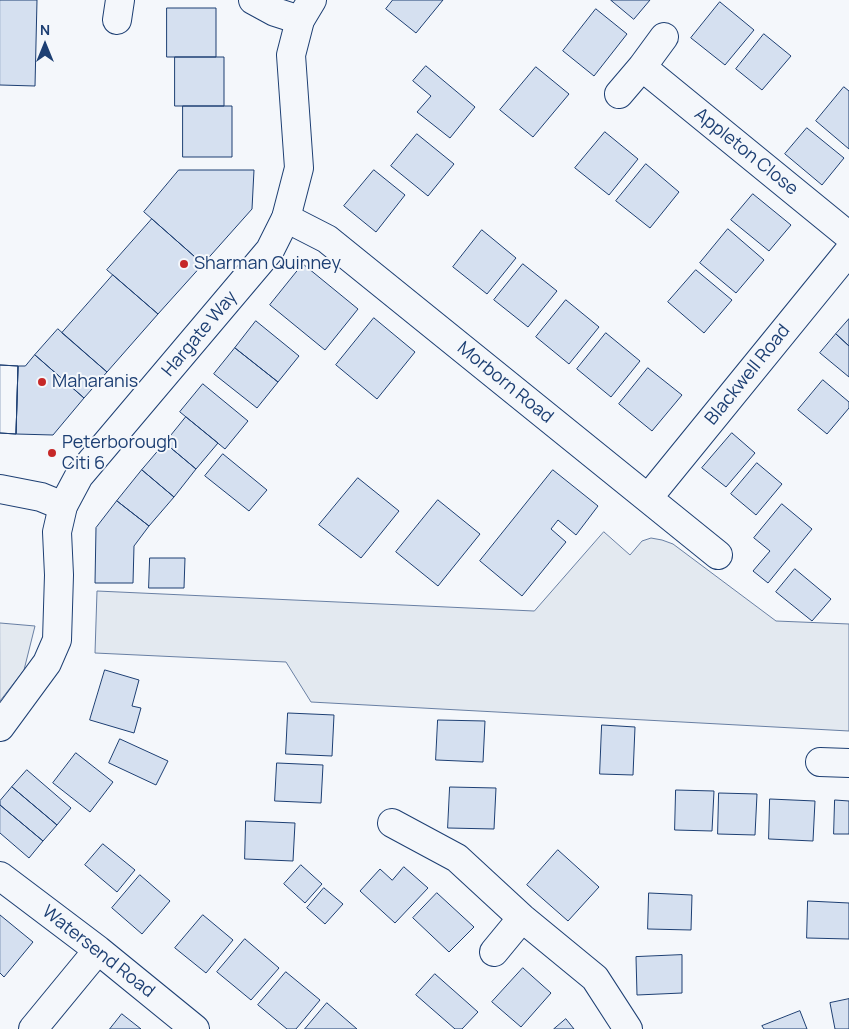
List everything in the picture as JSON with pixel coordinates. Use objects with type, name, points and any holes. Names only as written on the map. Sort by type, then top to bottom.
[{"type":"street","points":[[253,0],[275,12],[306,10]]},
{"type":"street","name":"Hargate Way","points":[[0,727],[47,663],[57,640],[60,575],[57,532],[63,506],[79,476],[270,250],[286,218],[299,168],[291,55],[306,10]]},
{"type":"street","points":[[618,94],[642,67],[664,37]]},
{"type":"street","name":"Appleton Close","points":[[642,67],[849,236]]},
{"type":"street","name":"Morborn Road","points":[[286,218],[327,239],[718,555]]},
{"type":"street","name":"Blackwell Road","points":[[648,498],[849,251]]},
{"type":"street","points":[[0,489],[41,497],[63,506]]},
{"type":"street","points":[[820,762],[849,763]]},
{"type":"street","points":[[392,823],[457,858],[522,918],[595,978],[628,1029]]},
{"type":"street","name":"Watersend Road","points":[[0,876],[98,950],[195,1029]]},
{"type":"street","points":[[494,952],[522,918]]},
{"type":"street","points":[[33,1029],[98,950]]},
{"type":"shaded area","points":[[604,532],[630,555],[642,541],[651,538],[673,544],[776,621],[849,624],[849,731],[311,702],[286,662],[95,653],[97,591],[534,611]]},
{"type":"shaded area","points":[[0,623],[35,626],[24,670],[0,701]]},
{"type":"building","points":[[0,0],[37,0],[35,86],[0,85]]},
{"type":"building","points":[[393,0],[443,0],[416,33],[386,9]]},
{"type":"building","points":[[611,0],[650,0],[634,19]]},
{"type":"building","points":[[720,2],[754,30],[725,65],[691,38]]},
{"type":"building","points":[[167,8],[216,8],[216,57],[167,57]]},
{"type":"building","points":[[596,9],[627,34],[594,76],[563,51]]},
{"type":"building","points":[[764,34],[791,56],[762,90],[736,69]]},
{"type":"building","points":[[175,57],[224,57],[224,106],[175,106]]},
{"type":"building","points":[[426,66],[475,107],[450,138],[417,112],[431,96],[413,81]]},
{"type":"building","points":[[536,67],[569,94],[533,137],[500,110]]},
{"type":"building","points":[[844,87],[849,91],[849,149],[816,121]]},
{"type":"building","points":[[183,106],[232,106],[232,157],[183,157]]},
{"type":"building","points":[[807,128],[844,158],[822,185],[785,154]]},
{"type":"building","points":[[605,132],[638,159],[609,195],[575,168]]},
{"type":"building","points":[[417,134],[454,164],[428,196],[391,166]]},
{"type":"building","points":[[646,164],[679,192],[650,228],[616,201]]},
{"type":"building","points":[[179,170],[254,170],[252,209],[203,264],[144,212]]},
{"type":"building","points":[[374,170],[405,195],[376,232],[344,206]]},
{"type":"building","points":[[753,194],[791,225],[769,251],[731,220]]},
{"type":"building","points":[[152,219],[203,264],[158,314],[107,270]]},
{"type":"building","points":[[728,229],[764,260],[736,293],[700,263]]},
{"type":"building","points":[[482,230],[516,258],[487,294],[453,267]]},
{"type":"building","points":[[303,264],[358,309],[325,350],[270,305]]},
{"type":"building","points":[[523,264],[557,291],[528,327],[494,300]]},
{"type":"building","points":[[696,270],[732,300],[704,333],[668,302]]},
{"type":"building","points":[[113,275],[158,314],[107,372],[62,333]]},
{"type":"building","points":[[566,300],[599,327],[569,364],[536,337]]},
{"type":"building","points":[[374,318],[415,352],[377,399],[336,365]]},
{"type":"building","points":[[849,319],[849,346],[836,334]]},
{"type":"building","points":[[256,321],[299,356],[278,382],[235,348]]},
{"type":"building","points":[[58,329],[107,372],[84,398],[35,355]]},
{"type":"building","points":[[606,333],[640,361],[611,397],[577,369]]},
{"type":"building","points":[[836,334],[849,346],[849,377],[820,353]]},
{"type":"building","points":[[235,348],[278,382],[257,408],[214,374]]},
{"type":"building","name":"Maharanis","points":[[35,355],[84,398],[53,435],[16,434],[18,366],[25,366]]},
{"type":"building","points":[[0,365],[18,366],[16,434],[0,433]]},
{"type":"building","points":[[0,365],[18,366],[16,434],[0,433]]},
{"type":"building","points":[[648,368],[682,395],[652,431],[619,404]]},
{"type":"building","points":[[823,380],[849,402],[849,408],[827,434],[798,410]]},
{"type":"building","points":[[203,384],[248,421],[225,449],[180,412]]},
{"type":"building","points":[[186,417],[218,443],[196,469],[165,443]]},
{"type":"building","points":[[732,433],[755,453],[726,487],[702,468]]},
{"type":"building","points":[[165,443],[196,469],[174,497],[142,470]]},
{"type":"building","points":[[223,454],[267,490],[249,511],[205,476]]},
{"type":"building","points":[[757,463],[782,484],[756,515],[731,494]]},
{"type":"building","points":[[142,470],[174,497],[149,526],[117,501]]},
{"type":"building","points":[[553,470],[598,506],[576,535],[558,520],[551,529],[566,542],[522,596],[480,561]]},
{"type":"building","points":[[358,478],[399,511],[361,558],[319,525]]},
{"type":"building","points":[[438,500],[480,534],[438,586],[396,552]]},
{"type":"building","points":[[117,501],[149,526],[134,546],[133,583],[95,583],[96,528]]},
{"type":"building","points":[[782,504],[812,529],[768,583],[753,571],[770,551],[754,538]]},
{"type":"building","points":[[150,558],[185,558],[184,588],[149,588]]},
{"type":"building","points":[[795,569],[831,599],[812,621],[776,592]]},
{"type":"building","points":[[105,670],[139,680],[132,706],[141,708],[134,733],[90,720]]},
{"type":"building","points":[[288,713],[334,715],[332,756],[286,754]]},
{"type":"building","points":[[438,720],[485,721],[483,762],[436,760]]},
{"type":"building","points":[[602,725],[635,727],[633,775],[600,774]]},
{"type":"building","points":[[120,739],[168,761],[156,785],[109,763]]},
{"type":"building","points":[[76,753],[113,782],[90,812],[53,783]]},
{"type":"building","points":[[277,763],[323,765],[321,803],[275,801]]},
{"type":"building","points":[[27,770],[71,808],[57,825],[12,787]]},
{"type":"building","points":[[12,787],[57,825],[43,841],[0,805],[0,801]]},
{"type":"building","points":[[450,787],[496,788],[494,829],[448,828]]},
{"type":"building","points":[[676,790],[714,791],[712,831],[675,830]]},
{"type":"building","points":[[719,793],[757,794],[755,835],[718,834]]},
{"type":"building","points":[[770,799],[815,801],[813,841],[769,839]]},
{"type":"building","points":[[835,800],[849,801],[849,834],[834,834]]},
{"type":"building","points":[[0,805],[43,841],[29,858],[0,833]]},
{"type":"building","points":[[246,821],[295,823],[293,861],[245,859]]},
{"type":"building","points":[[103,844],[135,870],[117,892],[85,865]]},
{"type":"building","points":[[558,850],[599,887],[568,921],[527,885]]},
{"type":"building","points":[[301,865],[322,884],[305,903],[284,884]]},
{"type":"building","points":[[404,867],[428,888],[395,923],[360,891],[380,869],[392,880]]},
{"type":"building","points":[[140,875],[170,901],[142,934],[112,908]]},
{"type":"building","points":[[324,888],[343,904],[325,924],[307,908]]},
{"type":"building","points":[[437,893],[474,927],[449,952],[413,918]]},
{"type":"building","points":[[649,893],[692,895],[691,930],[648,929]]},
{"type":"building","points":[[808,901],[849,903],[849,939],[807,938]]},
{"type":"building","points":[[0,915],[33,942],[4,977],[0,973]]},
{"type":"building","points":[[203,915],[233,940],[206,973],[175,948]]},
{"type":"building","points":[[245,939],[279,968],[251,1000],[217,972]]},
{"type":"building","points":[[682,955],[682,993],[637,995],[636,957]]},
{"type":"building","points":[[523,968],[551,993],[521,1027],[492,1002]]},
{"type":"building","points":[[286,972],[320,1000],[296,1029],[287,1029],[258,1005]]},
{"type":"building","points":[[435,974],[478,1012],[462,1029],[455,1029],[416,995]]},
{"type":"building","points":[[849,999],[849,1029],[835,1029],[830,1003]]},
{"type":"building","points":[[327,1003],[357,1029],[305,1029]]},
{"type":"building","points":[[800,1011],[807,1029],[764,1029],[762,1026]]},
{"type":"building","points":[[122,1014],[141,1029],[110,1029]]},
{"type":"building","points":[[566,1019],[574,1029],[554,1029]]},
{"type":"place","name":"Sharman Quinney","points":[[184,264]]},
{"type":"place","name":"Maharanis","points":[[42,382]]},
{"type":"place","name":"Peterborough Citi 6","points":[[52,453]]}]
